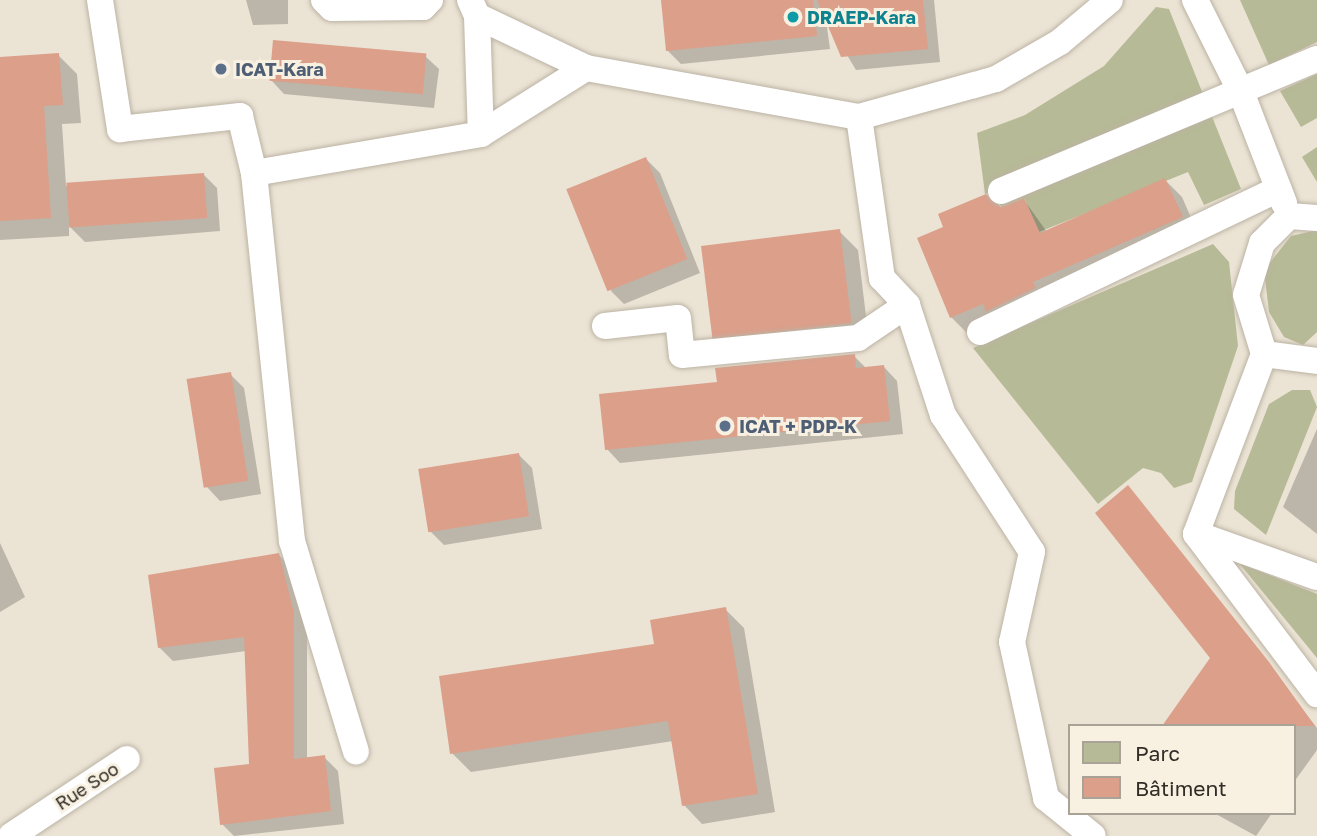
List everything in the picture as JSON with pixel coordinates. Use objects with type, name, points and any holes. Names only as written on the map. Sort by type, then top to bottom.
[{"type":"lane","points":[[100,0],[120,129],[240,116],[254,173],[292,541],[356,752]]},
{"type":"lane","points":[[324,0],[332,8],[423,7],[430,0]]},
{"type":"lane","points":[[474,8],[586,68],[859,117],[996,79],[1060,42],[1110,0]]},
{"type":"lane","points":[[1195,0],[1241,92],[1289,216]]},
{"type":"lane","points":[[474,8],[481,134]]},
{"type":"lane","points":[[1001,191],[1317,58]]},
{"type":"lane","points":[[254,173],[481,134],[586,68]]},
{"type":"lane","points":[[859,117],[882,278],[907,305],[943,415],[1032,552],[1012,642],[1046,798],[1093,836]]},
{"type":"lane","points":[[980,332],[1278,189]]},
{"type":"lane","points":[[1196,534],[1264,354],[1246,295],[1249,268],[1262,243],[1289,216],[1317,218]]},
{"type":"lane","points":[[605,326],[678,318],[682,355],[858,338],[907,305]]},
{"type":"lane","points":[[1264,354],[1317,361]]},
{"type":"lane","points":[[1196,534],[1317,577]]},
{"type":"lane","points":[[1196,534],[1317,694]]},
{"type":"lane","name":"Rue Soo","points":[[11,836],[127,759]]},
{"type":"green space","points":[[1240,0],[1317,0],[1317,42],[1269,65]]},
{"type":"green space","points":[[1156,7],[1169,9],[1241,189],[1204,205],[1188,172],[1039,232],[1024,198],[1001,207],[995,191],[985,194],[977,133],[1025,115],[1104,66]]},
{"type":"green space","points":[[1317,74],[1317,118],[1301,127],[1280,91]]},
{"type":"green space","points":[[1317,147],[1317,182],[1302,157]]},
{"type":"green space","points":[[1317,230],[1317,332],[1303,345],[1284,337],[1269,312],[1264,270],[1291,236]]},
{"type":"green space","points":[[1213,244],[1229,262],[1238,346],[1192,482],[1174,488],[1161,473],[1143,468],[1098,504],[973,348]]},
{"type":"green space","points":[[1292,390],[1310,390],[1317,407],[1266,535],[1234,509],[1235,491],[1269,404]]},
{"type":"green space","points":[[1239,563],[1317,594],[1317,658]]},
{"type":"building","points":[[661,0],[813,0],[817,36],[666,51]]},
{"type":"building","points":[[817,0],[923,0],[928,49],[841,57]]},
{"type":"building","points":[[273,40],[426,53],[423,94],[269,81]]},
{"type":"building","points":[[59,53],[63,105],[44,106],[51,218],[0,221],[0,57]]},
{"type":"building","points":[[646,157],[687,259],[607,291],[566,189]]},
{"type":"building","points":[[204,173],[207,218],[69,228],[66,183]]},
{"type":"building","points":[[1165,178],[1183,217],[1033,282],[1036,288],[986,312],[983,304],[950,318],[917,238],[943,227],[938,214],[986,194],[1001,207],[1024,198],[1040,233]]},
{"type":"building","points":[[840,229],[852,323],[713,340],[701,246]]},
{"type":"building","points":[[855,354],[856,368],[884,365],[890,421],[605,450],[599,394],[717,382],[715,368]]},
{"type":"building","points":[[231,372],[248,481],[204,488],[187,379]]},
{"type":"building","points":[[519,453],[529,516],[428,532],[418,469]]},
{"type":"building","points":[[1128,485],[1269,662],[1315,726],[1163,724],[1210,658],[1095,513]]},
{"type":"building","points":[[279,553],[294,613],[294,759],[325,755],[331,811],[220,825],[214,768],[249,764],[244,637],[158,648],[148,575]]},
{"type":"building","points":[[726,607],[758,794],[682,806],[668,721],[450,754],[439,676],[654,644],[650,620]]},
{"type":"place","name":"DRAEP-Kara","points":[[793,17]]},
{"type":"place","name":"ICAT-Kara","points":[[221,69]]},
{"type":"place","name":"ICAT + PDP-K","points":[[725,426]]}]
